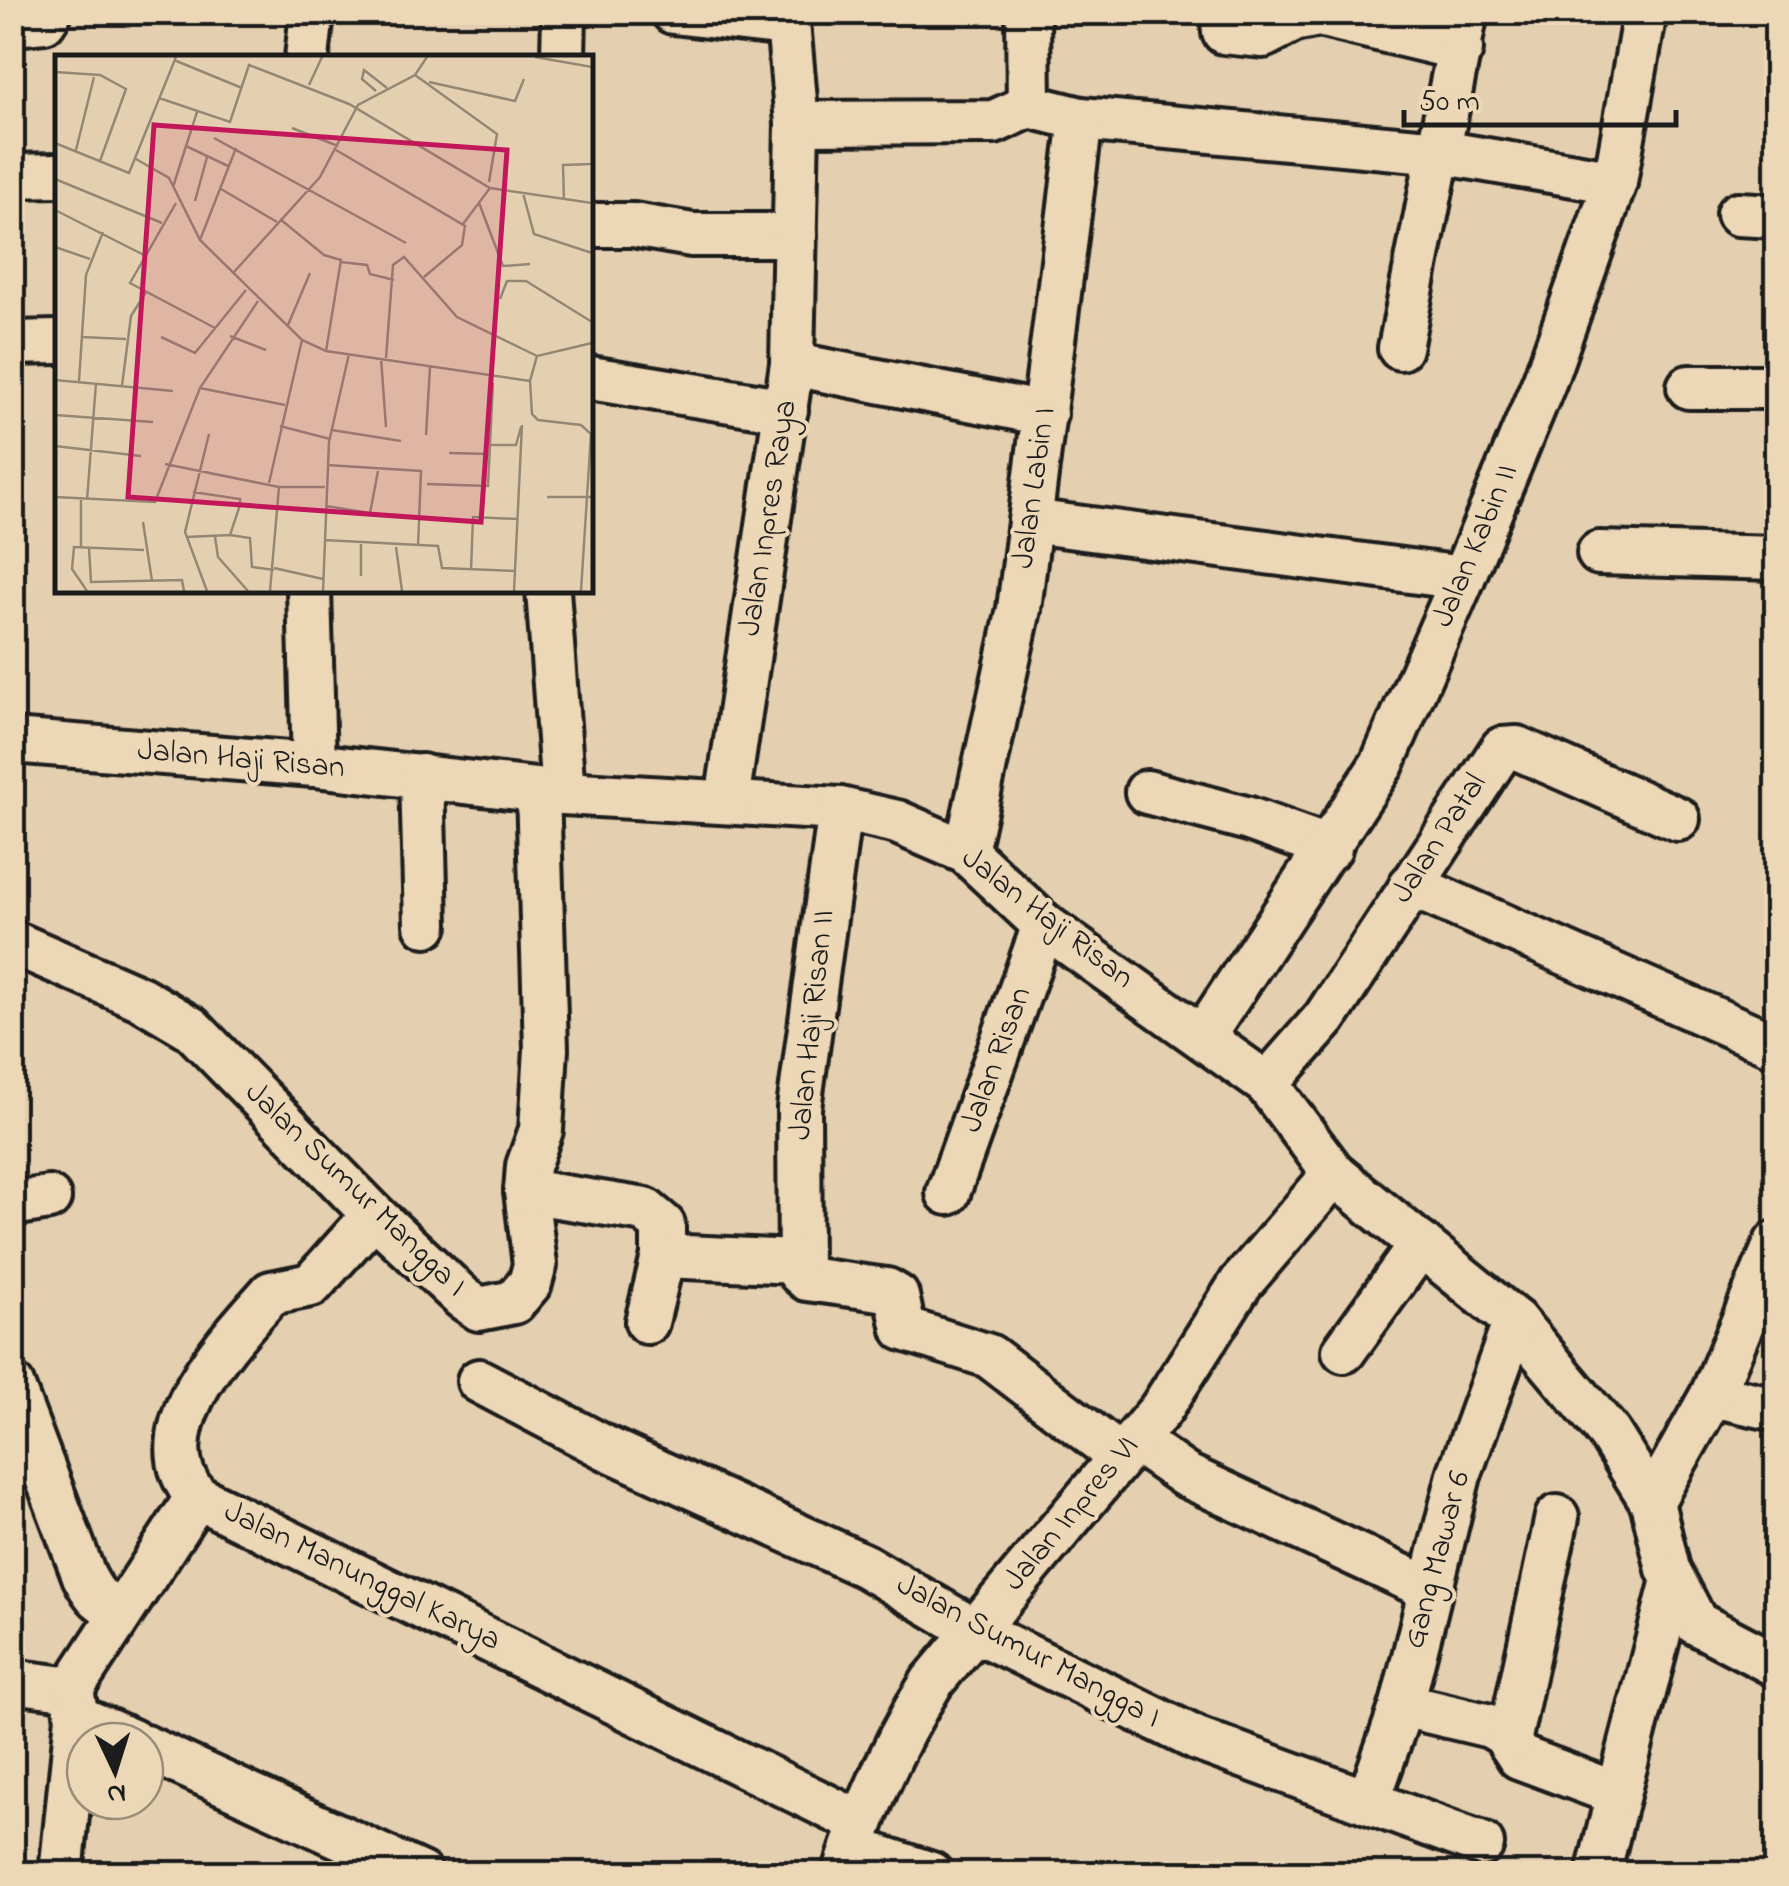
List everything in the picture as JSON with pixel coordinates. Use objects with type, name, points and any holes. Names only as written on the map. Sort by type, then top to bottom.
[{"type":"street","points":[[12,24],[44,21],[50,12]]},
{"type":"street","points":[[307,55],[312,12]]},
{"type":"street","points":[[564,12],[564,55]]},
{"type":"street","points":[[673,12],[787,19]]},
{"type":"street","points":[[1028,12],[1029,106]]},
{"type":"street","points":[[1222,12],[1224,32],[1272,34],[1294,20],[1319,15],[1463,31],[1400,348]]},
{"type":"street","name":"Jalan Kabin II","points":[[1204,1035],[1382,764],[1463,578],[1546,380],[1616,182],[1645,12]]},
{"type":"street","name":"Jalan Inpres Raya","points":[[727,801],[792,364],[797,123],[787,19]]},
{"type":"street","points":[[797,123],[994,122],[1029,106],[1081,120],[1440,152],[1616,182]]},
{"type":"street","name":"Jalan Labin I","points":[[966,852],[1008,674],[1046,414],[1081,120]]},
{"type":"street","points":[[12,176],[55,175]]},
{"type":"street","points":[[592,225],[632,226],[692,235],[796,234]]},
{"type":"street","points":[[12,343],[55,342]]},
{"type":"street","points":[[792,364],[1046,414]]},
{"type":"street","points":[[592,378],[786,410]]},
{"type":"street","points":[[1690,386],[1776,387]]},
{"type":"street","points":[[1030,521],[1463,578]]},
{"type":"street","points":[[1599,553],[1776,558]]},
{"type":"street","points":[[309,592],[314,765]]},
{"type":"street","name":"Jalan Sumur Mangga I","points":[[12,942],[142,998],[191,1028],[374,1216],[464,1298],[483,1308],[514,1302],[530,1283],[534,1265],[526,1191],[528,1166],[541,1130],[546,1048],[548,592]]},
{"type":"street","name":"Jalan Haji Risan","points":[[12,742],[314,765],[550,792],[840,809],[897,822],[966,852],[1044,925],[1204,1035],[1267,1084],[1334,1174],[1515,1321],[1609,1433],[1652,1502],[1673,1580],[1696,1622],[1776,1665]]},
{"type":"street","name":"Jalan Patal","points":[[1267,1084],[1325,1018],[1502,749],[1518,748],[1678,819]]},
{"type":"street","points":[[422,776],[426,925]]},
{"type":"street","points":[[1147,792],[1249,819],[1330,848]]},
{"type":"street","name":"Jalan Haji Risan II","points":[[797,1262],[798,1108],[840,809]]},
{"type":"street","points":[[1411,884],[1774,1041]]},
{"type":"street","name":"Jalan Risan","points":[[948,1194],[1044,925]]},
{"type":"street","name":"Jalan Inpres VI","points":[[853,1848],[909,1717],[972,1628],[1033,1567],[1161,1409],[1241,1283],[1334,1174]]},
{"type":"street","points":[[526,1191],[645,1210],[663,1226],[663,1256],[646,1322]]},
{"type":"street","name":"Jalan Manunggal Karya","points":[[374,1216],[311,1285],[270,1293],[194,1389],[180,1454],[186,1485],[197,1497],[853,1848],[932,1874]]},
{"type":"street","points":[[1652,1502],[1712,1395],[1776,1243]]},
{"type":"street","points":[[1344,1351],[1421,1244]]},
{"type":"street","points":[[663,1256],[797,1262],[807,1279],[887,1290],[897,1296],[904,1328],[989,1356],[1128,1448],[1430,1590]]},
{"type":"street","name":"Gang Mawar 6","points":[[1368,1802],[1402,1705],[1459,1475],[1515,1321]]},
{"type":"street","name":"Jalan Sumur Mangga I","points":[[479,1381],[606,1448],[865,1566],[972,1628],[1197,1740],[1482,1844]]},
{"type":"street","points":[[12,1384],[93,1595],[106,1606],[122,1610]]},
{"type":"street","points":[[1712,1395],[1776,1409]]},
{"type":"street","points":[[62,1874],[74,1703],[122,1610],[197,1497]]},
{"type":"street","points":[[1508,1742],[1557,1517]]},
{"type":"street","points":[[1598,1874],[1673,1580]]},
{"type":"street","points":[[12,1682],[74,1703],[101,1721]]},
{"type":"street","points":[[1402,1705],[1490,1726],[1519,1757],[1618,1794]]},
{"type":"street","points":[[165,1756],[421,1874]]}]
